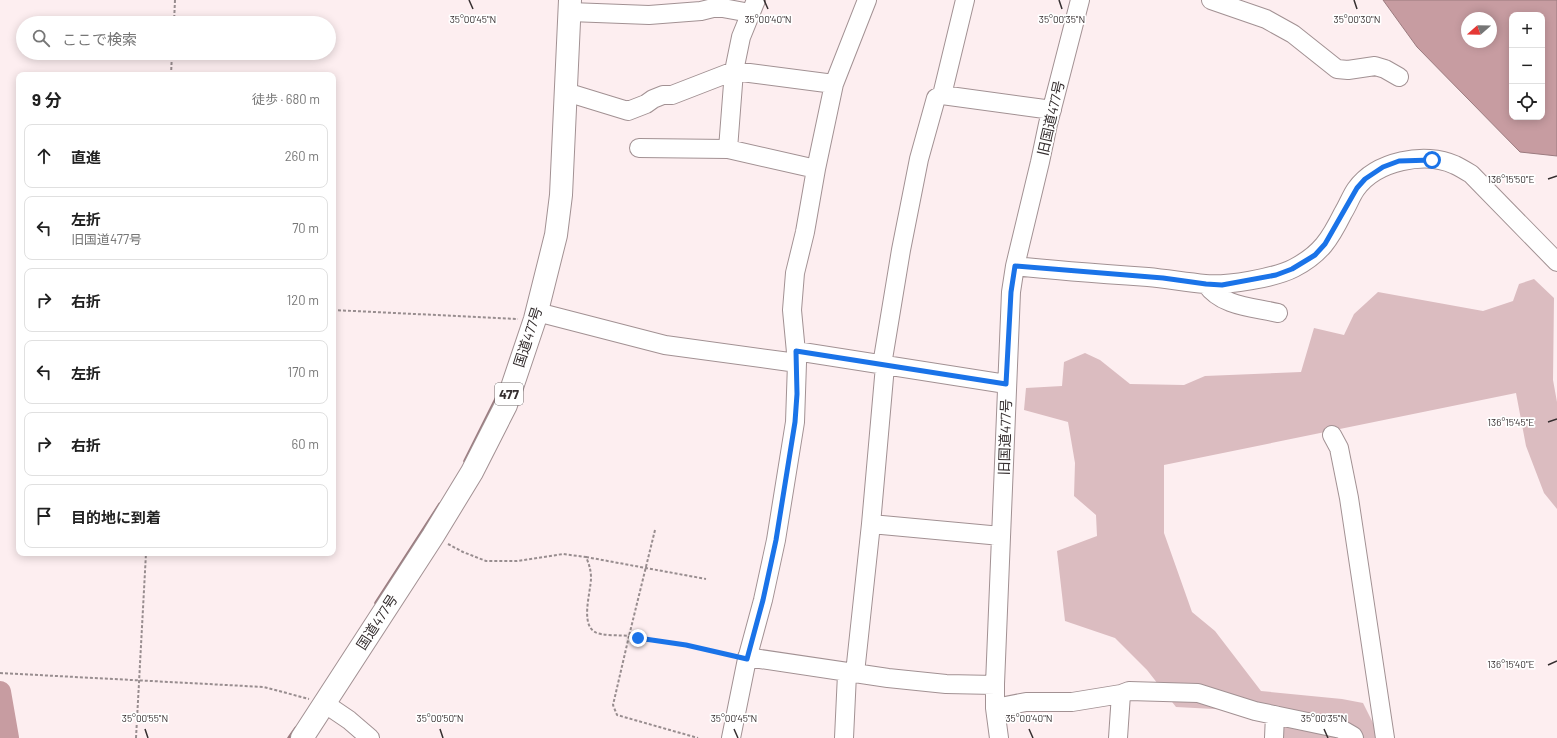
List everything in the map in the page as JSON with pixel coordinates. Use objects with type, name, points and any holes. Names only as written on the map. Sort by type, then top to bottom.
[{"type":"highway","name":"国道477号","points":[[302,738],[433,536],[472,472],[506,405],[536,316],[556,235],[561,195],[570,6]]},
{"type":"street","points":[[942,95],[965,0]]},
{"type":"street","name":"旧国道477号","points":[[999,738],[995,708],[1006,384],[1011,292],[1015,266],[1080,0]]},
{"type":"street","points":[[1211,0],[1266,19],[1293,34],[1336,69],[1348,70],[1375,66],[1385,69],[1399,77]]},
{"type":"street","points":[[731,738],[747,658],[763,600],[776,540],[795,422],[796,357],[792,310],[795,273],[805,232],[816,169],[834,84],[863,1]]},
{"type":"street","points":[[570,6],[649,15],[701,11],[717,7],[753,6],[741,37],[734,71],[728,149]]},
{"type":"street","points":[[566,92],[628,111],[646,104],[658,97],[672,95],[734,71],[834,84]]},
{"type":"street","points":[[854,673],[871,524],[884,366],[901,250],[919,159],[936,98],[942,95],[1052,110]]},
{"type":"street","points":[[639,148],[728,149],[816,169]]},
{"type":"street","points":[[1015,266],[1163,278],[1222,285],[1258,279],[1281,273],[1307,261],[1325,244],[1357,188],[1365,179],[1391,164],[1407,160],[1420,159],[1445,162],[1455,165],[1471,174],[1557,262]]},
{"type":"street","points":[[1206,284],[1212,293],[1230,303],[1278,312]]},
{"type":"street","points":[[536,316],[665,345],[884,366],[1006,384]]},
{"type":"street","points":[[1332,435],[1339,448],[1349,498],[1367,606],[1385,738]]},
{"type":"street","points":[[871,524],[1001,536]]},
{"type":"street","points":[[747,658],[946,684],[996,685]]},
{"type":"street","points":[[844,738],[847,674],[854,673]]},
{"type":"street","points":[[995,708],[1026,702],[1072,702],[1129,692],[1198,693],[1255,711],[1341,729],[1354,738]]},
{"type":"street","points":[[1118,738],[1121,694]]},
{"type":"street","points":[[324,703],[349,720],[370,738]]},
{"type":"street","points":[[1274,738],[1275,715]]},
{"type":"path","points":[[174,16],[175,0]]},
{"type":"path","points":[[171,72],[172,60]]},
{"type":"path","points":[[336,310],[536,316]]},
{"type":"path","points":[[655,530],[613,705],[617,715],[698,738]]},
{"type":"path","points":[[433,536],[463,552],[486,561],[517,561],[563,554],[706,579]]},
{"type":"path","points":[[136,738],[146,556]]},
{"type":"path","points":[[586,557],[591,570],[587,614],[591,629],[596,633],[629,636],[686,645],[747,658]]},
{"type":"path","points":[[0,673],[264,687],[284,691],[324,703]]},
{"type":"shaded area","points":[[1383,0],[1557,0],[1557,156],[1520,152],[1417,47]]},
{"type":"shaded area","points":[[1534,279],[1554,298],[1553,380],[1557,402],[1557,509],[1544,493],[1526,446],[1516,393],[1164,465],[1164,533],[1192,612],[1215,631],[1261,691],[1342,699],[1363,703],[1379,735],[1379,738],[1280,738],[1271,714],[1176,707],[1147,670],[1115,638],[1065,621],[1057,551],[1097,536],[1096,515],[1074,496],[1075,463],[1068,422],[1024,410],[1026,388],[1062,386],[1064,362],[1085,353],[1100,360],[1130,384],[1184,385],[1205,376],[1301,372],[1314,328],[1344,335],[1354,314],[1378,292],[1483,311],[1513,301],[1519,284]]},
{"type":"waterway","points":[[465,461],[498,395]]},
{"type":"waterway","points":[[376,603],[440,504]]},
{"type":"waterway","points":[[0,692],[8,738]]},
{"type":"waterway","points":[[289,738],[296,728]]},
{"type":"route","points":[[638,638],[686,645],[747,659],[763,600],[776,540],[795,422],[797,394],[796,351],[1006,384],[1008,375],[1011,292],[1015,266],[1061,271],[1163,278],[1222,285],[1230,282],[1258,279],[1276,275],[1292,269],[1315,255],[1325,244],[1344,213],[1350,199],[1365,179],[1383,167],[1399,161],[1420,159],[1432,160]]}]
